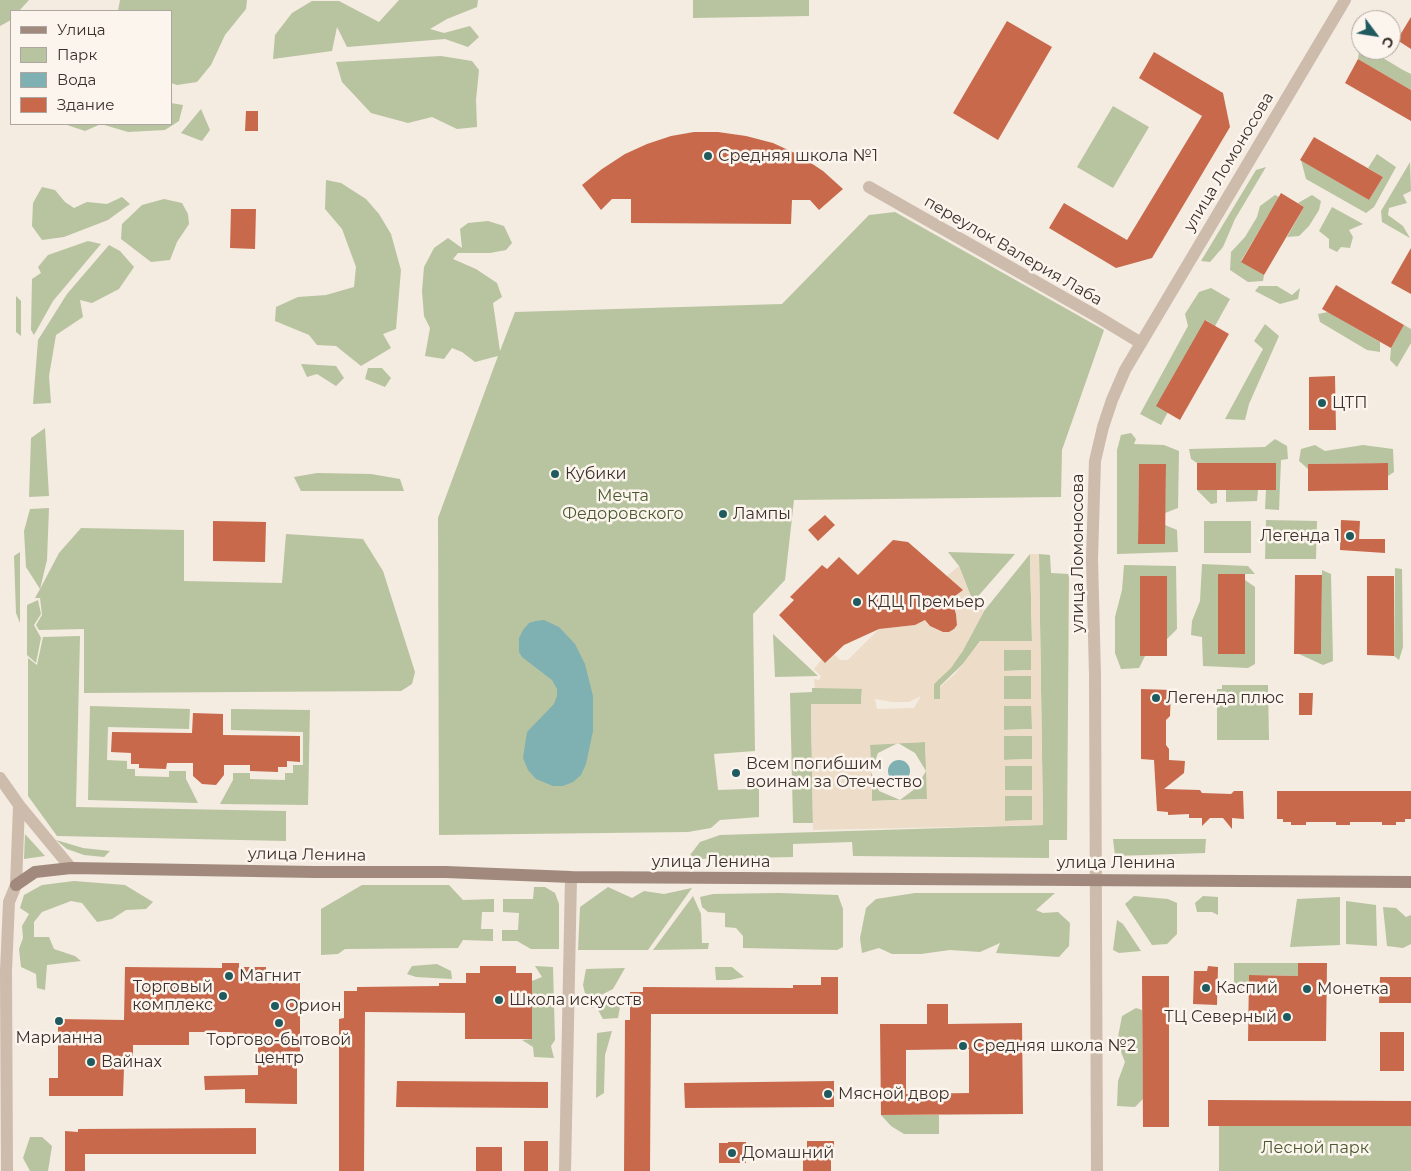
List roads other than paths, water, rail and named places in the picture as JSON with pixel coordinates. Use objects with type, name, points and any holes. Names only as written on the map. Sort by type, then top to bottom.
[{"type":"street","name":"улица Ломоносова","points":[[1097,1171],[1095,685],[1092,559],[1095,461],[1103,427],[1125,370],[1345,0]]},
{"type":"street","name":"переулок Валерия Лаба","points":[[869,187],[1141,343]]},
{"type":"street","points":[[0,778],[71,868]]},
{"type":"street","points":[[7,1171],[6,971],[9,902],[16,885],[19,804]]},
{"type":"street","name":"улица Ленина","points":[[16,885],[35,872],[71,868],[446,872],[571,877],[1411,882]]},
{"type":"street","points":[[565,1171],[571,877]]},
{"type":"water","points":[[544,620],[559,627],[575,644],[585,664],[593,696],[593,731],[586,764],[581,775],[573,782],[563,786],[553,786],[536,779],[528,770],[523,758],[527,732],[554,704],[557,696],[557,689],[552,680],[522,657],[519,652],[519,638],[523,630],[529,623]]},
{"type":"water","points":[[899,760],[907,763],[910,771],[907,779],[899,782],[891,779],[888,771],[891,763]]},
{"type":"place","name":"Средняя школа №1","points":[[708,156]]},
{"type":"place","name":"ЦТП","points":[[1322,403]]},
{"type":"place","name":"Кубики","points":[[555,474]]},
{"type":"place","name":"Лампы","points":[[723,514]]},
{"type":"place","name":"Легенда 1","points":[[1350,536]]},
{"type":"place","name":"КДЦ Премьер","points":[[857,602]]},
{"type":"place","name":"Легенда плюс","points":[[1156,698]]},
{"type":"place","name":"Всем погибшим воинам за Отечество","points":[[736,773]]},
{"type":"place","name":"Магнит","points":[[229,976]]},
{"type":"place","name":"Каспий","points":[[1206,988]]},
{"type":"place","name":"Монетка","points":[[1307,989]]},
{"type":"place","name":"Торговый комплекс","points":[[223,996]]},
{"type":"place","name":"Школа искусств","points":[[499,1000]]},
{"type":"place","name":"Орион","points":[[275,1006]]},
{"type":"place","name":"ТЦ Северный","points":[[1287,1017]]},
{"type":"place","name":"Марианна","points":[[59,1021]]},
{"type":"place","name":"Торгово-бытовой центр","points":[[279,1023]]},
{"type":"place","name":"Средняя школа №2","points":[[963,1046]]},
{"type":"place","name":"Вайнах","points":[[91,1062]]},
{"type":"place","name":"Мясной двор","points":[[828,1094]]},
{"type":"place","name":"Домашний","points":[[732,1153]]},
{"type":"park label","name":"Мечта Федоровского","points":[[623,505]]},
{"type":"park label","name":"Лесной парк","points":[[1315,1148]]}]
